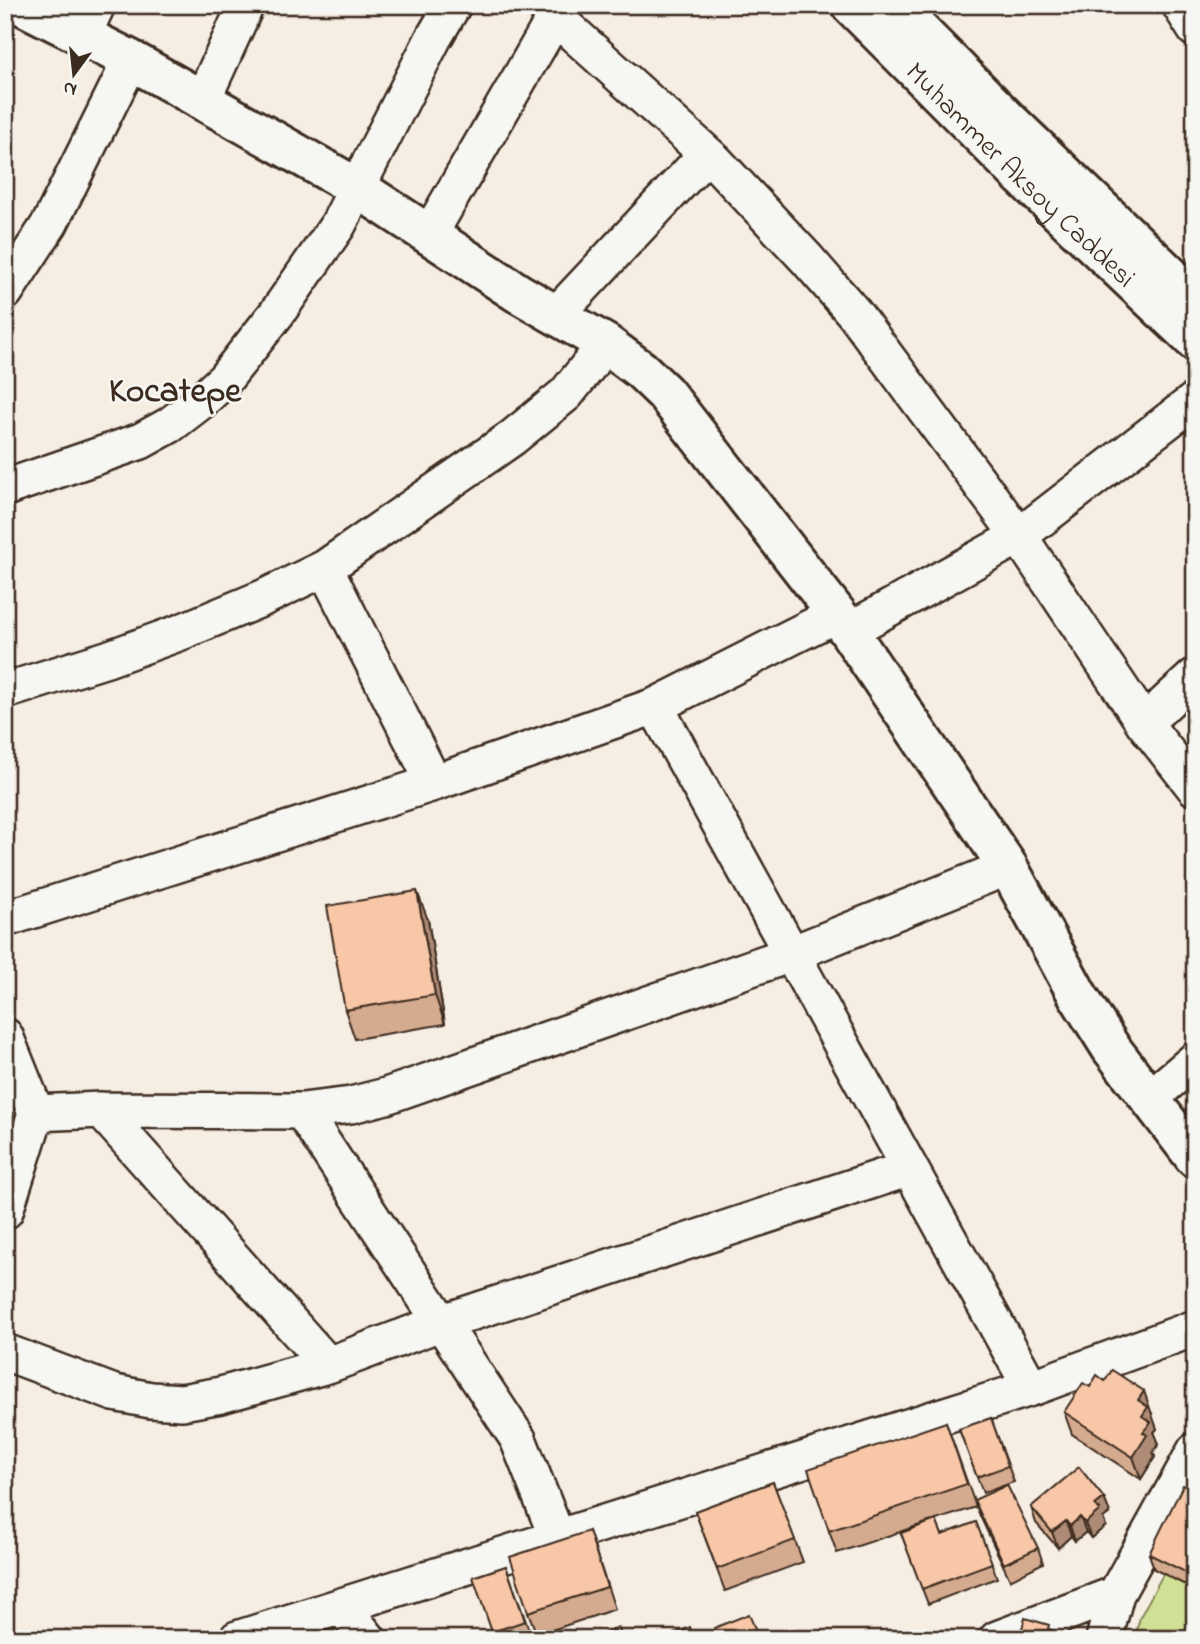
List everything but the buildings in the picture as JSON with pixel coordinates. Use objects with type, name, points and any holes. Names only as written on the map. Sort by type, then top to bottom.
[{"type":"street","points":[[22,5],[90,20],[131,60],[356,187],[606,344],[641,370],[665,393],[842,622],[1008,867],[1077,994],[1111,1048],[1195,1158]]},
{"type":"street","points":[[203,99],[246,5]]},
{"type":"street","points":[[5,488],[141,441],[170,425],[224,380],[309,270],[338,225],[453,5]]},
{"type":"street","name":"Muhammer Aksoy Caddesi","points":[[851,5],[1022,177],[1195,341]]},
{"type":"street","name":"Muhammer Aksoy Caddesi","points":[[894,5],[1195,299]]},
{"type":"street","points":[[1180,5],[1195,29]]},
{"type":"street","points":[[429,235],[559,11],[707,153],[854,313],[1019,536],[1144,723],[1195,788]]},
{"type":"street","points":[[5,292],[50,223],[131,60]]},
{"type":"street","points":[[556,315],[707,153]]},
{"type":"street","points":[[5,691],[181,632],[263,598],[325,568],[512,438],[566,394],[606,344]]},
{"type":"street","points":[[5,919],[434,783],[654,706],[842,622],[1019,536],[1195,400]]},
{"type":"street","points":[[325,568],[434,783]]},
{"type":"street","points":[[1144,723],[1195,677]]},
{"type":"street","points":[[654,706],[1031,1388]]},
{"type":"street","points":[[36,1113],[101,1110],[303,1111],[351,1105],[386,1096],[792,954],[1008,867]]},
{"type":"street","points":[[5,1036],[36,1113],[5,1211]]},
{"type":"street","points":[[1149,1099],[1195,1060]]},
{"type":"street","points":[[101,1110],[328,1365]]},
{"type":"street","points":[[303,1111],[517,1439],[557,1537]]},
{"type":"street","points":[[5,1352],[114,1393],[182,1402],[220,1395],[328,1365],[440,1323],[910,1168]]},
{"type":"street","points":[[237,1639],[1031,1388],[1195,1328]]},
{"type":"street","points":[[1104,1639],[1116,1594],[1195,1451]]},
{"type":"street","points":[[997,1639],[1116,1594]]},
{"type":"street","points":[[342,1606],[368,1639]]},
{"type":"green space","points":[[1167,1567],[1195,1581],[1195,1639],[1135,1639],[1140,1617]]},
{"type":"district","name":"Kocatepe","points":[[175,389]]}]
